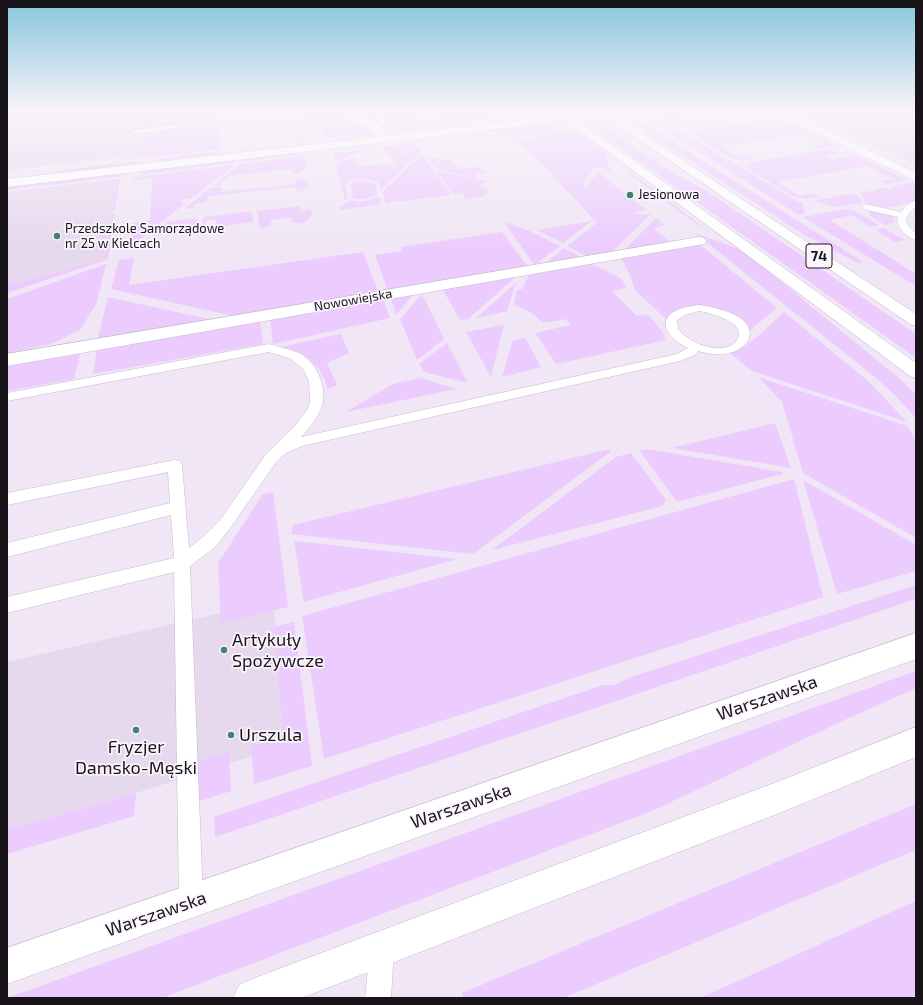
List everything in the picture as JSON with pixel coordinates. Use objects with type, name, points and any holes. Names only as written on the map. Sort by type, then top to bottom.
[{"type":"main road","points":[[7,183],[240,156]]},
{"type":"main road","name":"74","points":[[621,156],[916,372]]},
{"type":"main road","name":"74","points":[[669,156],[916,320]]},
{"type":"main road","points":[[873,156],[916,177]]},
{"type":"main road","name":"Nowowiejska","points":[[7,360],[699,241]]},
{"type":"main road","name":"Warszawska","points":[[7,966],[916,646]]},
{"type":"main road","points":[[252,998],[777,798],[916,742]]},
{"type":"lane","points":[[916,203],[906,210],[902,215],[901,221],[904,228],[916,237]]},
{"type":"lane","points":[[866,207],[902,215]]},
{"type":"lane","points":[[699,308],[722,313],[740,324],[744,331],[745,337],[742,344],[734,348],[723,351],[708,350],[696,347],[677,336],[672,329],[671,322],[674,316],[680,312],[699,308]]},
{"type":"lane","points":[[7,605],[182,564],[209,542],[226,523],[270,458],[281,450],[299,442],[680,357],[691,352],[696,347]]},
{"type":"lane","points":[[7,397],[269,348],[282,351],[300,359],[310,369],[316,381],[317,400],[315,408],[281,450]]},
{"type":"lane","points":[[7,499],[175,465],[182,564],[191,901]]},
{"type":"lane","points":[[7,550],[178,507]]},
{"type":"lane","points":[[378,998],[382,948]]},
{"type":"shaded area","points":[[7,156],[160,156],[123,160],[121,157],[7,170]]},
{"type":"shaded area","points":[[183,156],[206,156],[157,161],[157,159]]},
{"type":"shaded area","points":[[274,156],[293,156],[238,162],[239,160]]},
{"type":"shaded area","points":[[304,156],[306,168],[300,173],[293,173],[292,169],[227,176],[227,180],[221,182],[221,186],[213,186],[241,164]]},
{"type":"shaded area","points":[[335,156],[350,156],[336,161]]},
{"type":"shaded area","points":[[390,156],[417,156],[381,189],[379,182],[366,179],[354,180],[345,184],[348,198],[345,200],[336,164],[353,157],[358,167],[395,164]]},
{"type":"shaded area","points":[[420,156],[423,156],[451,195],[386,203],[383,193],[384,190]]},
{"type":"shaded area","points":[[534,156],[607,156],[611,171],[605,168],[595,167],[582,183],[586,189],[598,172],[646,210],[632,212],[641,215],[651,214],[610,254],[590,258],[567,246],[597,223]]},
{"type":"shaded area","points":[[632,156],[647,156],[710,193],[916,334],[916,358]]},
{"type":"shaded area","points":[[683,156],[695,156],[863,262],[858,263],[803,234]]},
{"type":"shaded area","points":[[705,156],[722,156],[800,203],[803,202],[804,214],[799,215]]},
{"type":"shaded area","points":[[727,156],[751,156],[756,159],[743,161],[732,159]]},
{"type":"shaded area","points":[[789,156],[828,156],[833,159],[858,156],[907,180],[886,184],[880,181],[892,179],[867,166],[777,182],[800,196],[814,193],[820,196],[806,199],[793,196],[745,167],[747,163]]},
{"type":"shaded area","points":[[895,156],[916,156],[916,166]]},
{"type":"shaded area","points":[[427,157],[442,160],[451,159],[460,169],[479,167],[483,172],[489,172],[475,174],[478,178],[476,179],[435,168]]},
{"type":"shaded area","points":[[235,160],[234,163],[138,175],[145,171]]},
{"type":"shaded area","points":[[136,161],[136,163],[128,165],[69,172],[58,171]]},
{"type":"shaded area","points":[[235,165],[192,198],[183,200],[182,203],[184,204],[135,243],[132,241],[133,223],[150,220],[152,178],[132,181],[136,177]]},
{"type":"shaded area","points":[[621,165],[713,234],[682,214],[630,174]]},
{"type":"shaded area","points":[[435,170],[477,180],[483,179],[486,182],[479,184],[483,189],[487,188],[487,193],[482,197],[466,199],[462,193],[453,194]]},
{"type":"shaded area","points":[[117,174],[124,176],[7,190],[7,187]]},
{"type":"shaded area","points":[[120,179],[115,210],[112,211],[117,181],[7,193],[7,192]]},
{"type":"shaded area","points":[[295,180],[305,180],[308,183],[308,187],[302,191],[297,192],[296,187],[208,196],[207,202],[194,204],[194,208],[184,209],[210,188],[221,187],[221,192],[296,184]]},
{"type":"shaded area","name":"Przedszkole Samorządowe nr 25 w Kielcach","points":[[117,181],[104,259],[7,286],[7,193]]},
{"type":"shaded area","points":[[355,181],[375,183],[378,194],[363,199],[353,198],[350,184]]},
{"type":"shaded area","points":[[912,182],[916,184],[916,200],[898,206],[877,208],[871,206],[865,202],[860,192],[877,191],[876,189],[892,188],[890,187]]},
{"type":"shaded area","points":[[850,194],[858,195],[862,203],[835,207],[813,201]]},
{"type":"shaded area","points":[[379,196],[381,204],[339,210],[341,206],[351,200],[365,201]]},
{"type":"shaded area","points":[[300,206],[301,211],[311,209],[312,215],[306,221],[295,223],[292,222],[291,217],[271,220],[271,226],[260,228],[257,211]]},
{"type":"shaded area","points":[[845,209],[855,211],[879,225],[870,227],[852,215],[830,220],[916,274],[916,286],[803,217]]},
{"type":"shaded area","points":[[252,211],[253,222],[204,229],[204,227],[216,224],[215,219],[206,220],[206,223],[203,224],[203,217]]},
{"type":"shaded area","points":[[868,211],[893,216],[895,222],[885,225],[872,217]]},
{"type":"shaded area","points":[[112,213],[114,213],[108,259],[7,293],[7,286],[104,259]]},
{"type":"shaded area","points":[[198,218],[199,229],[197,230],[154,236],[153,234],[169,221]]},
{"type":"shaded area","points":[[656,218],[665,225],[654,228],[671,243],[621,253]]},
{"type":"shaded area","points":[[592,221],[563,243],[537,230]]},
{"type":"shaded area","points":[[504,222],[530,231],[560,246],[534,265]]},
{"type":"shaded area","points":[[884,228],[904,240],[895,242],[876,230]]},
{"type":"shaded area","points":[[502,232],[528,267],[388,291],[375,255],[402,251],[401,247]]},
{"type":"shaded area","points":[[695,233],[739,249],[900,379],[916,395],[916,418],[896,396],[876,378]]},
{"type":"shaded area","points":[[698,243],[777,308],[749,331],[738,319],[685,308],[671,314],[668,321],[635,290],[630,275],[620,256]]},
{"type":"shaded area","points":[[564,248],[584,259],[541,267]]},
{"type":"shaded area","points":[[363,252],[378,291],[233,316],[111,289],[119,260],[134,258],[129,285]]},
{"type":"shaded area","points":[[106,264],[96,304],[80,330],[54,343],[7,354],[7,299]]},
{"type":"shaded area","points":[[592,264],[622,279],[626,288],[612,291],[637,316],[647,314],[662,331],[666,340],[556,364],[535,333],[571,325],[566,319],[543,323],[532,313],[514,305],[517,290],[522,289],[530,273]]},
{"type":"shaded area","points":[[519,274],[468,319],[460,320],[442,288]]},
{"type":"shaded area","points":[[516,283],[507,311],[476,318]]},
{"type":"shaded area","points":[[416,291],[396,315],[390,295]]},
{"type":"shaded area","points":[[422,294],[444,339],[417,360],[400,319]]},
{"type":"shaded area","points":[[108,297],[217,321],[97,341]]},
{"type":"shaded area","points":[[382,297],[390,318],[273,344],[270,318]]},
{"type":"shaded area","points":[[784,312],[868,381],[907,422],[752,371],[730,353],[752,341]]},
{"type":"shaded area","points":[[260,320],[263,344],[93,374],[97,349]]},
{"type":"shaded area","points":[[504,325],[491,377],[466,332]]},
{"type":"shaded area","points":[[341,334],[349,353],[327,363],[337,385],[328,389],[322,373],[311,361],[298,353],[281,347]]},
{"type":"shaded area","points":[[525,338],[541,367],[502,377],[513,340]]},
{"type":"shaded area","points":[[447,343],[468,383],[424,372],[419,364]]},
{"type":"shaded area","points":[[80,354],[74,379],[7,391],[7,366]]},
{"type":"shaded area","points":[[758,377],[907,426],[916,440],[916,538],[803,473],[782,402]]},
{"type":"shaded area","points":[[421,378],[456,389],[346,412],[393,384]]},
{"type":"shaded area","points":[[775,423],[791,468],[672,448]]},
{"type":"shaded area","points":[[610,449],[610,452],[473,554],[291,534],[293,525]]},
{"type":"shaded area","points":[[647,449],[782,472],[782,474],[677,502],[640,451]]},
{"type":"shaded area","points":[[631,453],[666,500],[663,506],[492,550],[616,457]]},
{"type":"shaded area","points":[[794,479],[823,597],[324,759],[302,616]]},
{"type":"shaded area","points":[[803,480],[916,545],[916,571],[837,594]]},
{"type":"shaded area","points":[[273,492],[288,607],[221,624],[218,563],[263,494]]},
{"type":"shaded area","points":[[294,541],[457,559],[304,602]]},
{"type":"shaded area","points":[[916,585],[916,599],[215,837],[214,817],[603,685],[615,685],[628,678]]},
{"type":"shaded area","points":[[273,601],[287,745],[136,793],[7,830],[7,662]]},
{"type":"shaded area","points":[[294,622],[312,766],[254,784],[251,746],[284,736],[273,627]]},
{"type":"shaded area","points":[[916,671],[916,688],[840,722],[652,811],[162,998],[7,998]]},
{"type":"shaded area","points":[[229,751],[231,791],[194,803],[193,763]]},
{"type":"shaded area","points":[[136,793],[134,816],[7,854],[7,830]]},
{"type":"shaded area","points":[[916,804],[916,850],[563,998],[463,998],[462,993]]},
{"type":"shaded area","points":[[916,901],[916,998],[700,998]]},
{"type":"place","name":"Jesionowa","points":[[630,195]]},
{"type":"place","name":"Przedszkole Samorządowe nr 25 w Kielcach","points":[[57,236]]},
{"type":"place","name":"Artykuły Spożywcze","points":[[224,650]]},
{"type":"place","name":"Fryzjer Damsko-Męski","points":[[136,730]]},
{"type":"place","name":"Urszula","points":[[231,735]]}]
